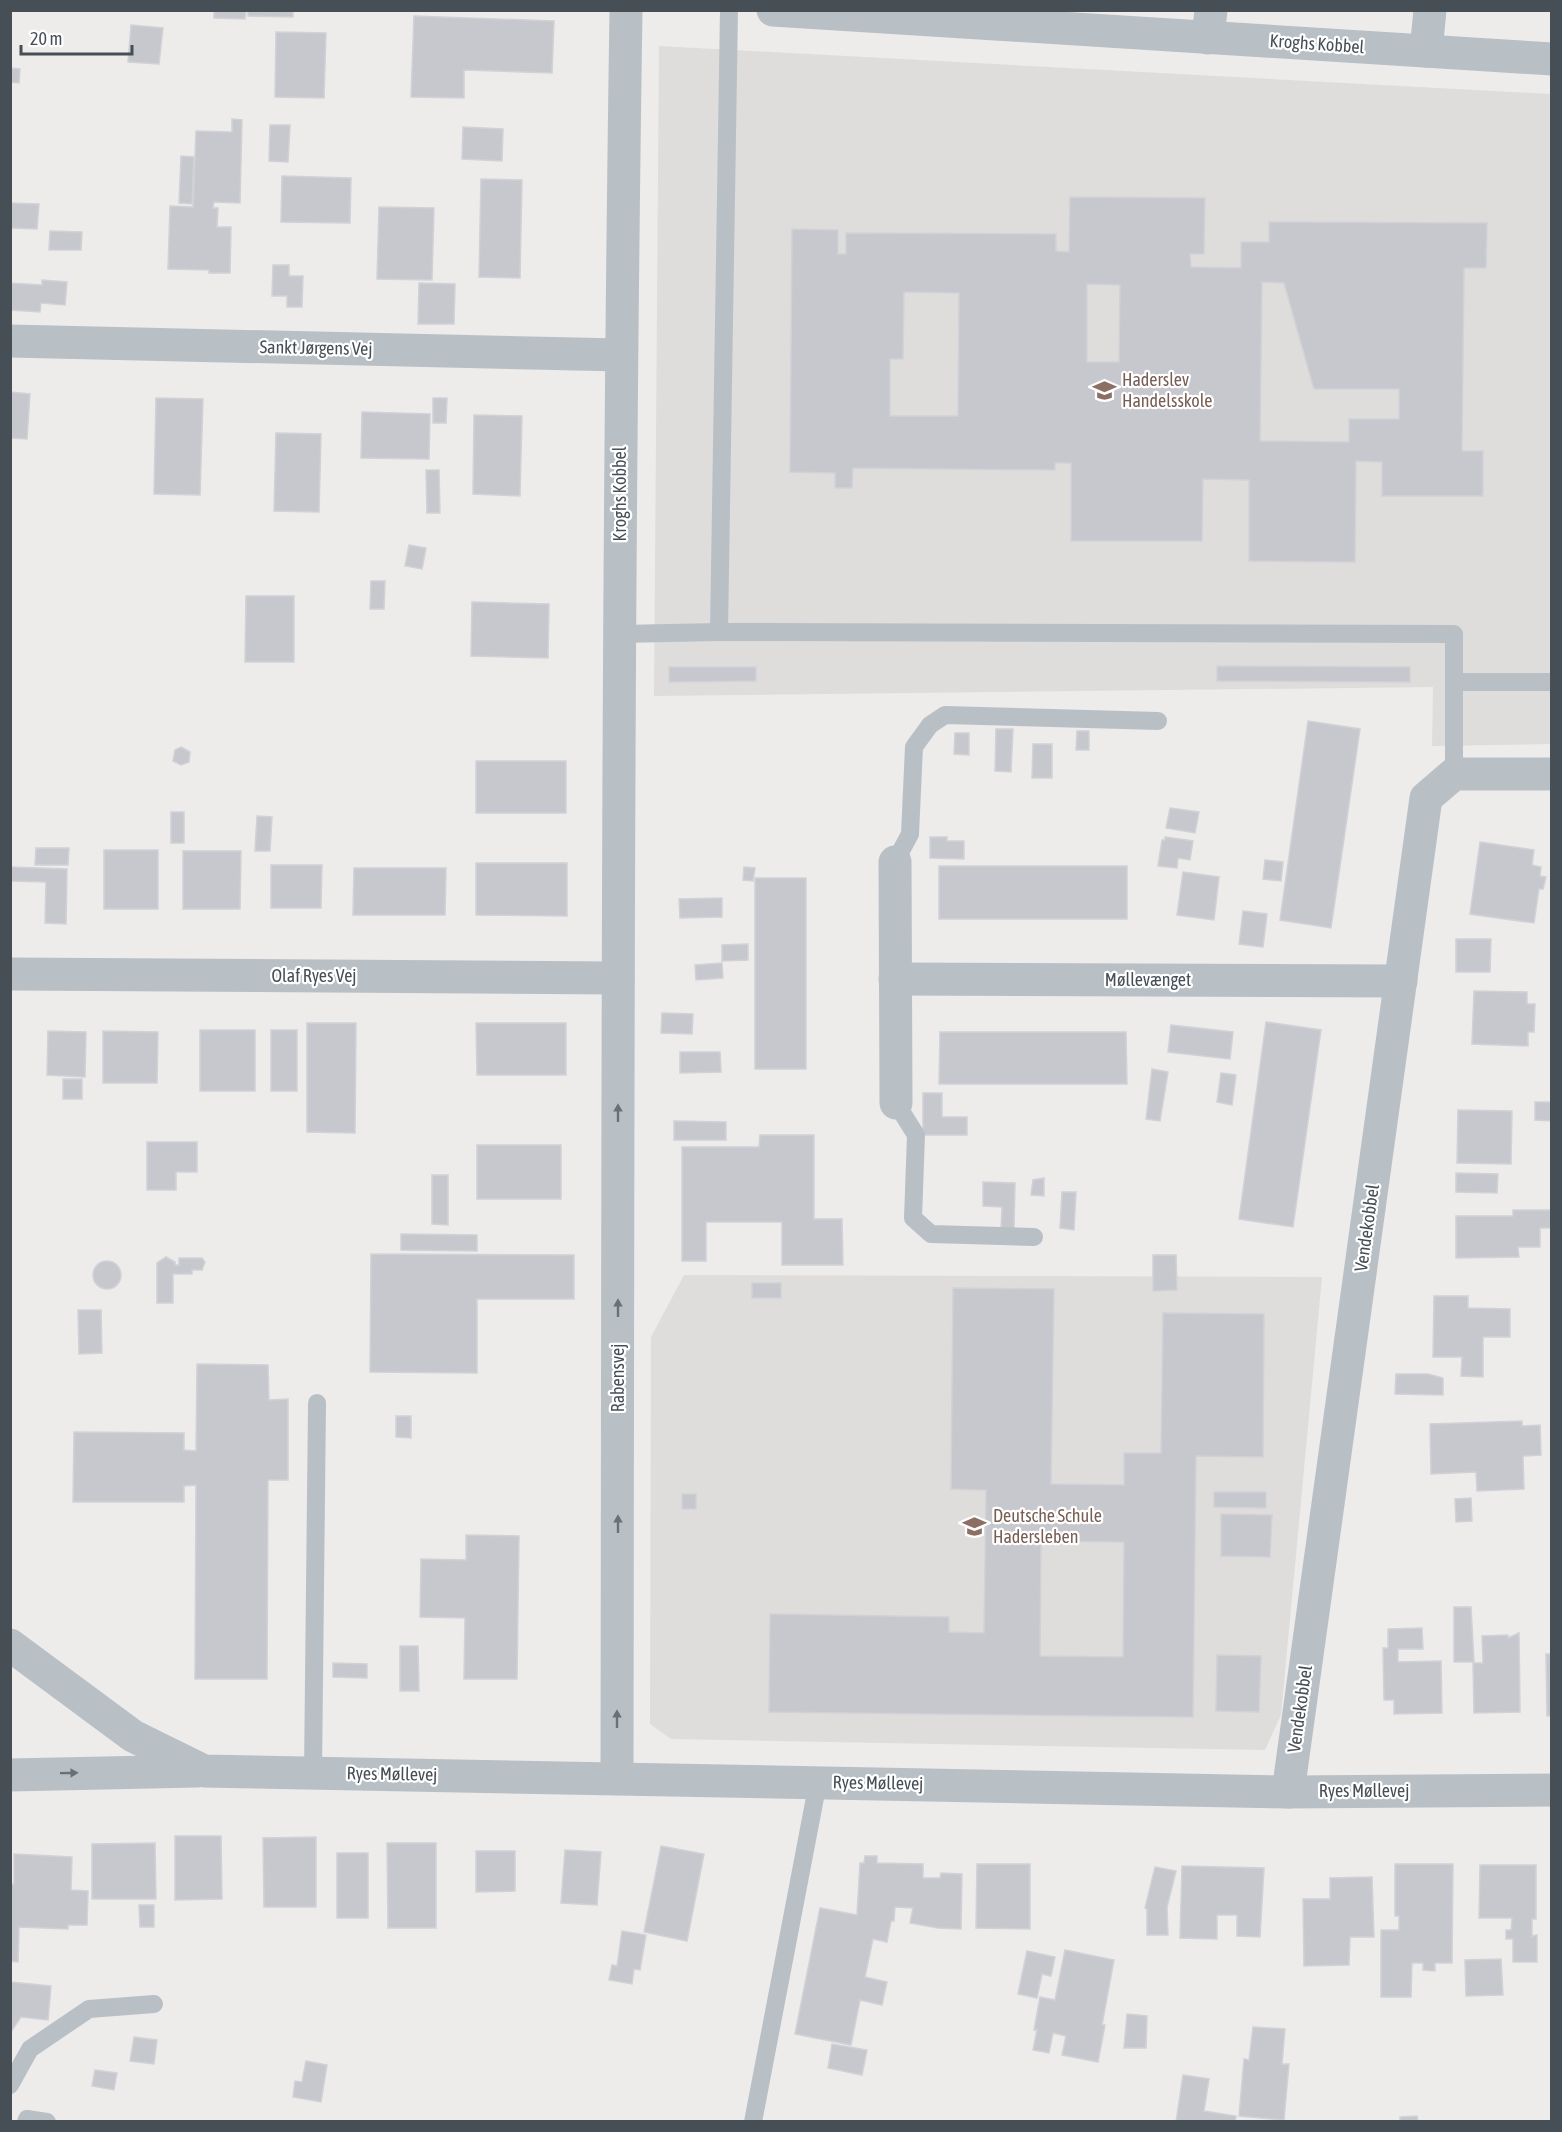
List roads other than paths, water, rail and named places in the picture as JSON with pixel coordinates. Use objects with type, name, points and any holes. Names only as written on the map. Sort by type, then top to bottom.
[{"type":"street","name":"Kroghs Kobbel","points":[[618,978],[621,355],[626,10]]},
{"type":"street","points":[[1426,51],[1430,10]]},
{"type":"street","name":"Kroghs Kobbel","points":[[789,11],[1209,24],[1426,51],[1551,59]]},
{"type":"street","name":"Sankt Jørgens Vej","points":[[10,341],[621,355]]},
{"type":"street","points":[[1454,774],[1551,774]]},
{"type":"street","name":"Vendekobbel","points":[[1288,1792],[1426,798],[1454,774]]},
{"type":"street","points":[[895,862],[896,1103]]},
{"type":"street","name":"Olaf Ryes Vej","points":[[10,974],[618,978]]},
{"type":"street","name":"Rabensvej","points":[[617,1778],[618,978]]},
{"type":"street","name":"Møllevænget","points":[[895,979],[1401,981]]},
{"type":"street","name":"Ryes Møllevej","points":[[10,1645],[134,1736],[204,1771]]},
{"type":"street","name":"Ryes Møllevej","points":[[10,1775],[204,1771],[1288,1792],[1551,1790]]},
{"type":"lane","points":[[719,632],[729,10]]},
{"type":"lane","points":[[620,634],[719,632],[1454,634],[1454,774]]},
{"type":"lane","points":[[1454,682],[1551,682]]},
{"type":"lane","points":[[895,862],[910,834],[914,747],[930,725],[945,715],[1158,722]]},
{"type":"lane","points":[[896,1103],[916,1135],[913,1218],[931,1234],[1034,1237]]},
{"type":"lane","points":[[313,1773],[317,1403]]},
{"type":"lane","points":[[753,2121],[818,1782]]},
{"type":"lane","points":[[10,2085],[30,2049],[89,2009],[154,2004]]},
{"type":"lane","points":[[26,2121],[27,2119],[47,2121]]},
{"type":"place","name":"Haderslev Handelsskole","points":[[1104,390]]},
{"type":"place","name":"Deutsche Schule Hadersleben","points":[[975,1526]]}]
